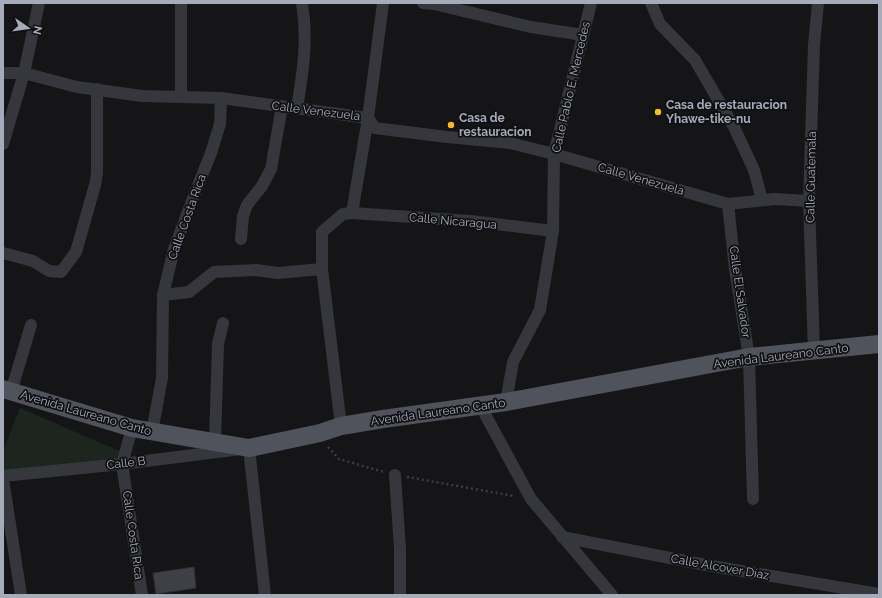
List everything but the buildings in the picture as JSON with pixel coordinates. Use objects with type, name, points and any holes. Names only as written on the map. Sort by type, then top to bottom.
[{"type":"main road","name":"Avenida Laureano Canto","points":[[7,390],[132,428],[250,448],[320,433],[341,426],[506,402],[749,357],[879,344]]},
{"type":"street","points":[[3,144],[24,73],[39,3]]},
{"type":"street","points":[[181,3],[181,97]]},
{"type":"street","points":[[297,108],[306,42],[302,3]]},
{"type":"street","points":[[341,426],[322,269],[322,232],[344,214],[352,213],[368,118],[383,3]]},
{"type":"street","points":[[423,3],[434,4],[531,27],[583,35]]},
{"type":"street","name":"Calle Pablo E. Mercedes","points":[[506,402],[513,362],[540,310],[553,231],[554,154],[591,3]]},
{"type":"street","points":[[651,3],[660,24],[694,60],[734,128],[754,170],[762,200]]},
{"type":"street","name":"Calle Guatemala","points":[[814,351],[809,201],[814,45],[818,3]]},
{"type":"street","name":"Calle Venezuela","points":[[3,73],[24,73],[78,87],[142,96],[221,98],[297,108],[368,118],[375,128],[510,143],[554,154],[728,204],[775,199],[809,201]]},
{"type":"street","points":[[3,253],[33,261],[49,271],[61,272],[76,252],[97,173],[97,89]]},
{"type":"street","name":"Calle Costa Rica","points":[[152,432],[162,378],[163,295],[174,249],[194,193],[211,153],[220,124],[221,98]]},
{"type":"street","points":[[241,239],[243,216],[247,205],[262,186],[271,169],[282,106]]},
{"type":"street","name":"Calle El Salvador","points":[[728,204],[735,269],[749,357],[753,499]]},
{"type":"street","name":"Calle Nicaragua","points":[[352,213],[470,221],[553,231]]},
{"type":"street","points":[[163,295],[189,292],[214,272],[256,270],[278,273],[322,269]]},
{"type":"street","points":[[215,442],[218,344],[222,323]]},
{"type":"street","points":[[7,390],[31,325]]},
{"type":"street","points":[[480,405],[531,499],[612,594]]},
{"type":"street","name":"Calle Costa Rica","points":[[132,428],[122,464],[142,595]]},
{"type":"street","points":[[250,448],[265,595]]},
{"type":"street","name":"Calle B","points":[[3,478],[250,448]]},
{"type":"street","points":[[395,475],[400,549],[400,595]]},
{"type":"street","points":[[3,478],[21,595]]},
{"type":"street","name":"Calle Alcover Díaz","points":[[562,537],[706,565],[879,593]]},
{"type":"path","points":[[320,433],[329,448],[339,459],[395,475],[531,499]]},
{"type":"shaded area","points":[[20,408],[131,456],[129,468],[3,472],[3,451]]},
{"type":"place","name":"Casa de restauracion Yhawe-tike-nu","points":[[658,112]]},
{"type":"place","name":"Casa de restauracion","points":[[451,125]]}]
